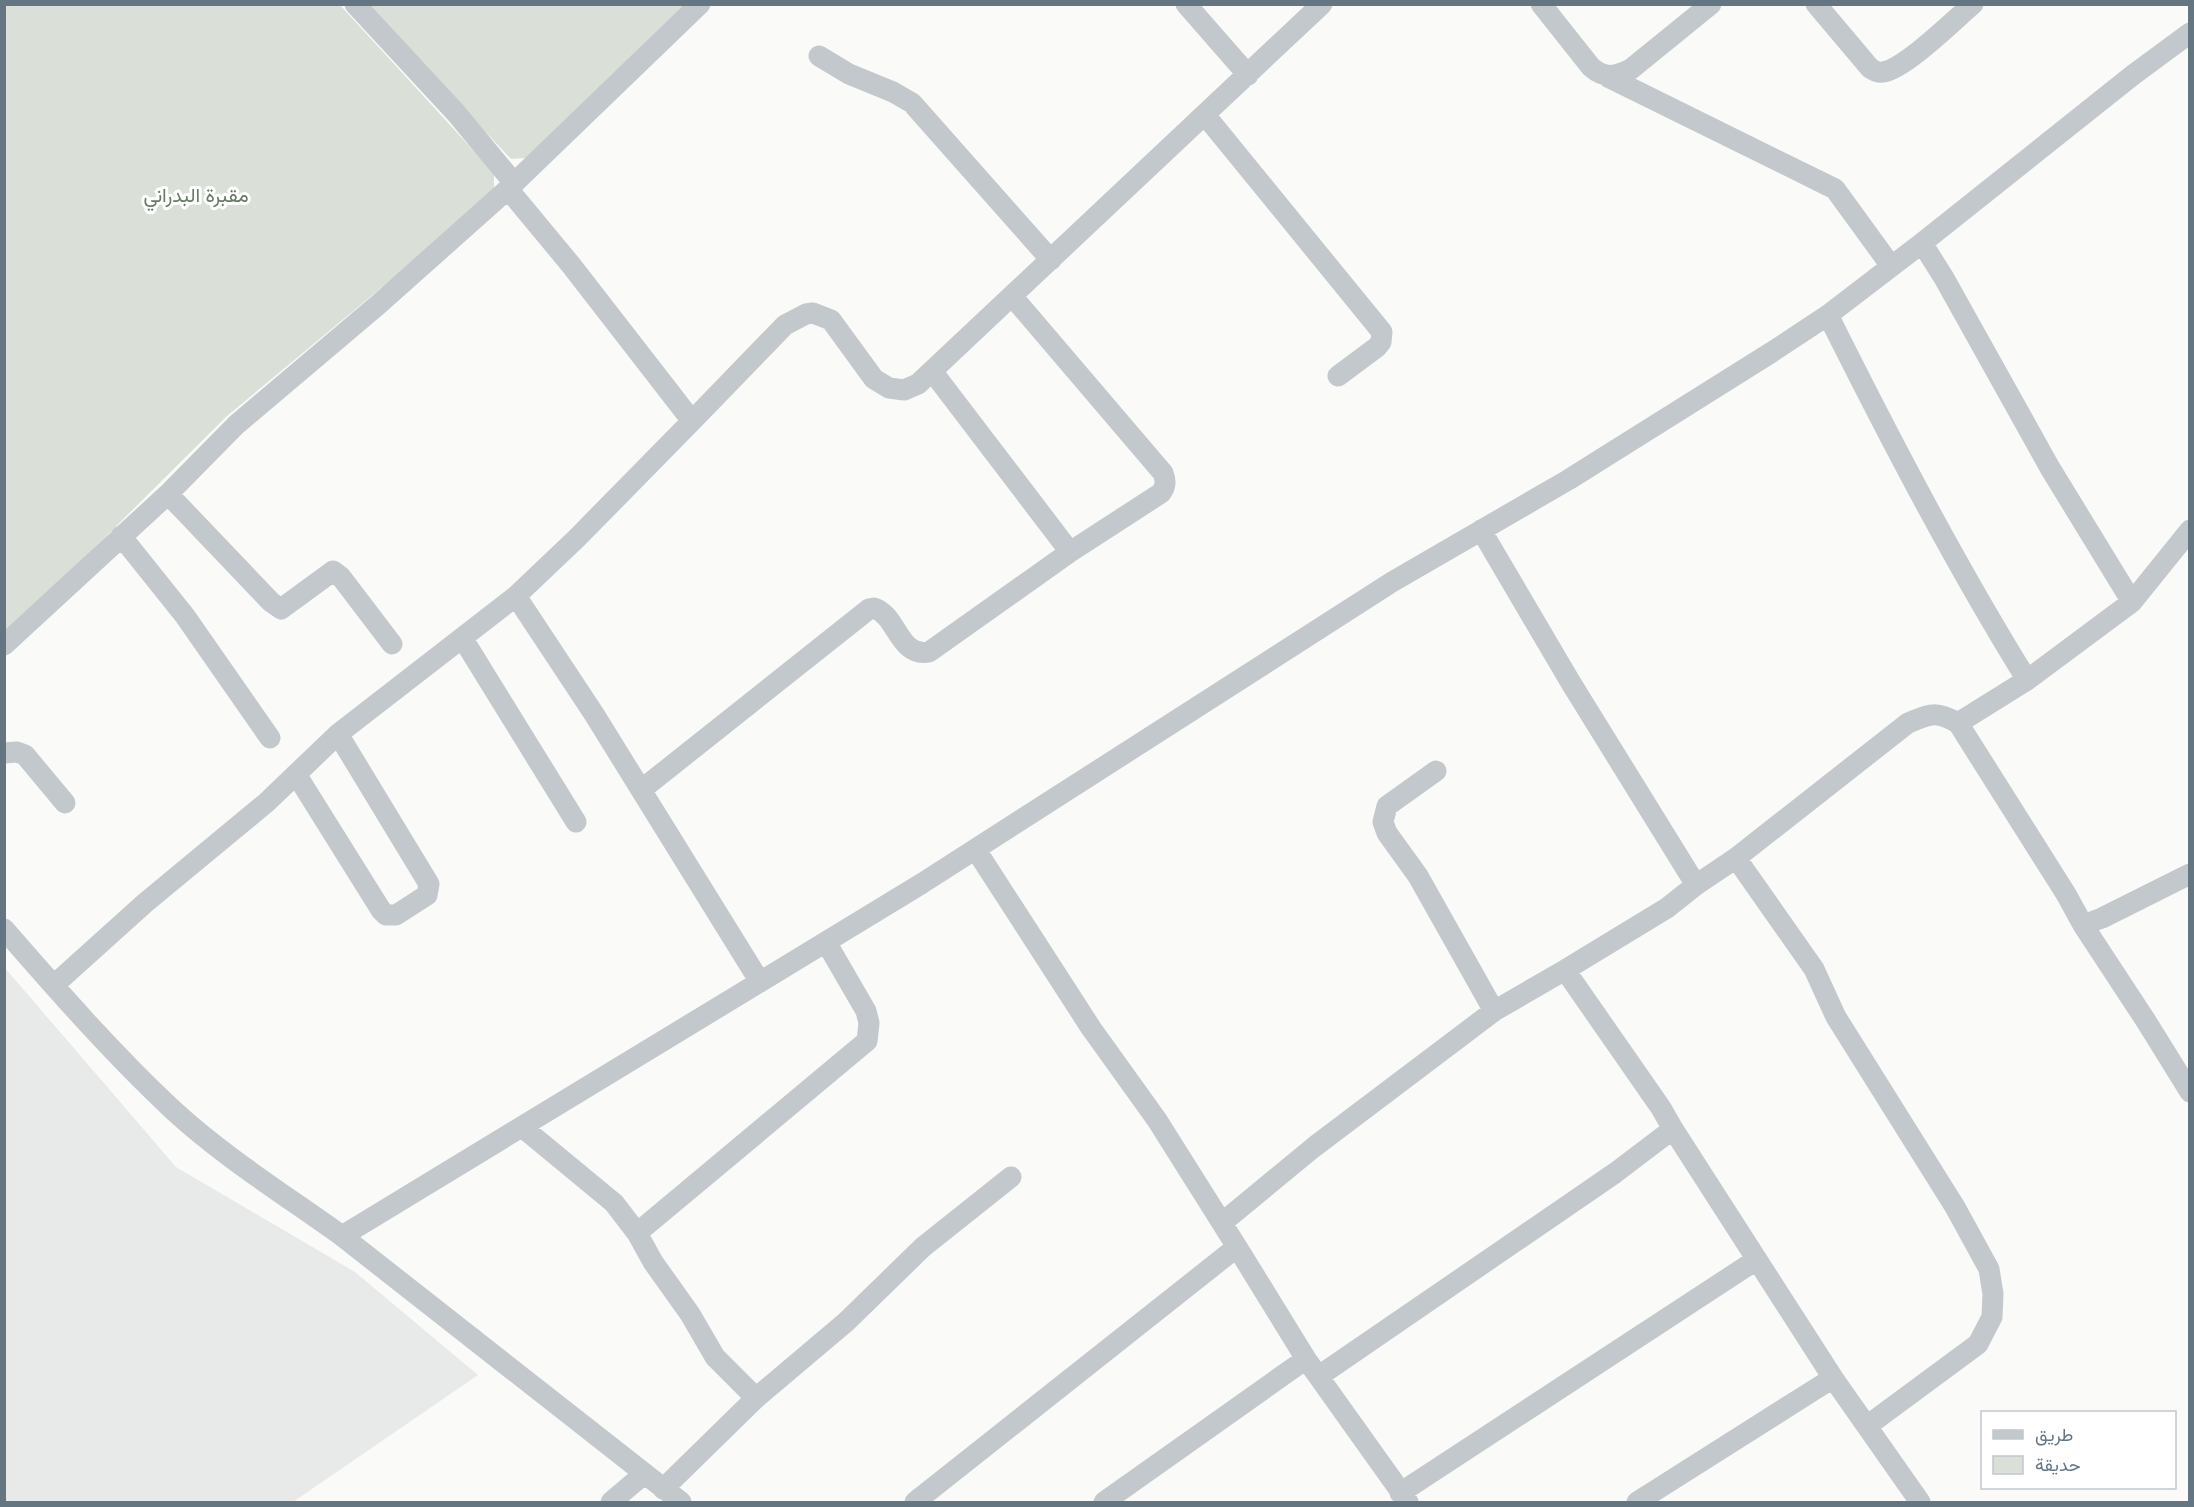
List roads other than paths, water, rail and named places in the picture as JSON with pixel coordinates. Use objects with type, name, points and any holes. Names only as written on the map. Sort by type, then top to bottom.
[{"type":"street","points":[[355,4],[456,113],[692,421]]},
{"type":"street","points":[[4,645],[168,494],[236,425],[379,304],[511,186],[700,4]]},
{"type":"street","points":[[1186,4],[1248,75]]},
{"type":"street","points":[[54,985],[145,903],[267,802],[338,734],[516,596],[578,538],[785,326],[806,314],[813,313],[831,320],[874,379],[889,388],[904,390],[918,384],[1322,4]]},
{"type":"street","points":[[1541,4],[1598,73],[1835,189],[1891,266]]},
{"type":"street","points":[[1608,77],[1617,76],[1631,69],[1711,4]]},
{"type":"street","points":[[1816,4],[1870,68],[1876,72],[1884,72],[1901,65],[1973,4]]},
{"type":"street","points":[[342,1236],[976,850],[1392,582],[1599,461],[1828,315],[2133,75],[2190,33]]},
{"type":"street","points":[[819,56],[849,74],[893,92],[912,103],[1051,260]]},
{"type":"street","points":[[1205,115],[1382,332],[1381,342],[1377,347],[1338,376]]},
{"type":"street","points":[[1922,243],[1944,278],[2050,468],[2132,602]]},
{"type":"street","points":[[641,790],[869,609],[874,608],[882,612],[912,651],[921,654],[928,652],[1070,552],[1161,493],[1165,488],[1166,480],[1163,473],[1012,296]]},
{"type":"street","points":[[1828,315],[1933,518],[2027,680]]},
{"type":"street","points":[[932,371],[1070,552]]},
{"type":"street","points":[[168,494],[271,602],[281,609],[333,571],[341,577],[392,644]]},
{"type":"street","points":[[1481,530],[1571,683],[1696,885]]},
{"type":"street","points":[[1958,723],[2027,680],[2132,602],[2190,530]]},
{"type":"street","points":[[121,536],[185,616],[270,738]]},
{"type":"street","points":[[516,596],[594,714],[760,982]]},
{"type":"street","points":[[463,639],[576,822]]},
{"type":"street","points":[[1223,1222],[1314,1147],[1494,1011],[1667,908],[1736,858],[1908,723],[1931,714],[1944,715],[1958,723],[2190,1092]]},
{"type":"street","points":[[296,774],[386,915],[396,915],[427,895],[429,884],[338,734]]},
{"type":"street","points":[[4,753],[17,752],[25,755],[64,803]]},
{"type":"street","points":[[1436,771],[1387,806],[1383,822],[1387,833],[1418,876],[1494,1011]]},
{"type":"street","points":[[976,850],[1091,1028],[1157,1120],[1223,1222],[1306,1359],[1404,1498],[1756,1260]]},
{"type":"street","points":[[1736,858],[1814,969],[1836,1017],[1955,1207],[1989,1269],[1993,1294],[1992,1317],[1978,1344],[1867,1426]]},
{"type":"street","points":[[2083,925],[2190,873]]},
{"type":"street","points":[[4,929],[54,985],[174,1110],[214,1144],[342,1236],[681,1503]]},
{"type":"street","points":[[637,1233],[867,1041],[869,1023],[866,1011],[826,942]]},
{"type":"street","points":[[1565,970],[1661,1108],[1833,1378],[1920,1503]]},
{"type":"street","points":[[522,1127],[614,1203],[637,1233],[653,1262],[690,1314],[715,1357],[756,1398]]},
{"type":"street","points":[[1319,1376],[1596,1185],[1673,1129]]},
{"type":"street","points":[[663,1489],[756,1398],[846,1322],[923,1247],[1011,1177]]},
{"type":"street","points":[[915,1503],[1238,1247]]},
{"type":"street","points":[[1104,1503],[1306,1359]]},
{"type":"street","points":[[1636,1503],[1833,1378]]},
{"type":"street","points":[[611,1503],[644,1474]]},
{"type":"park label","name":"مقبرة البدراني","points":[[196,195]]}]
